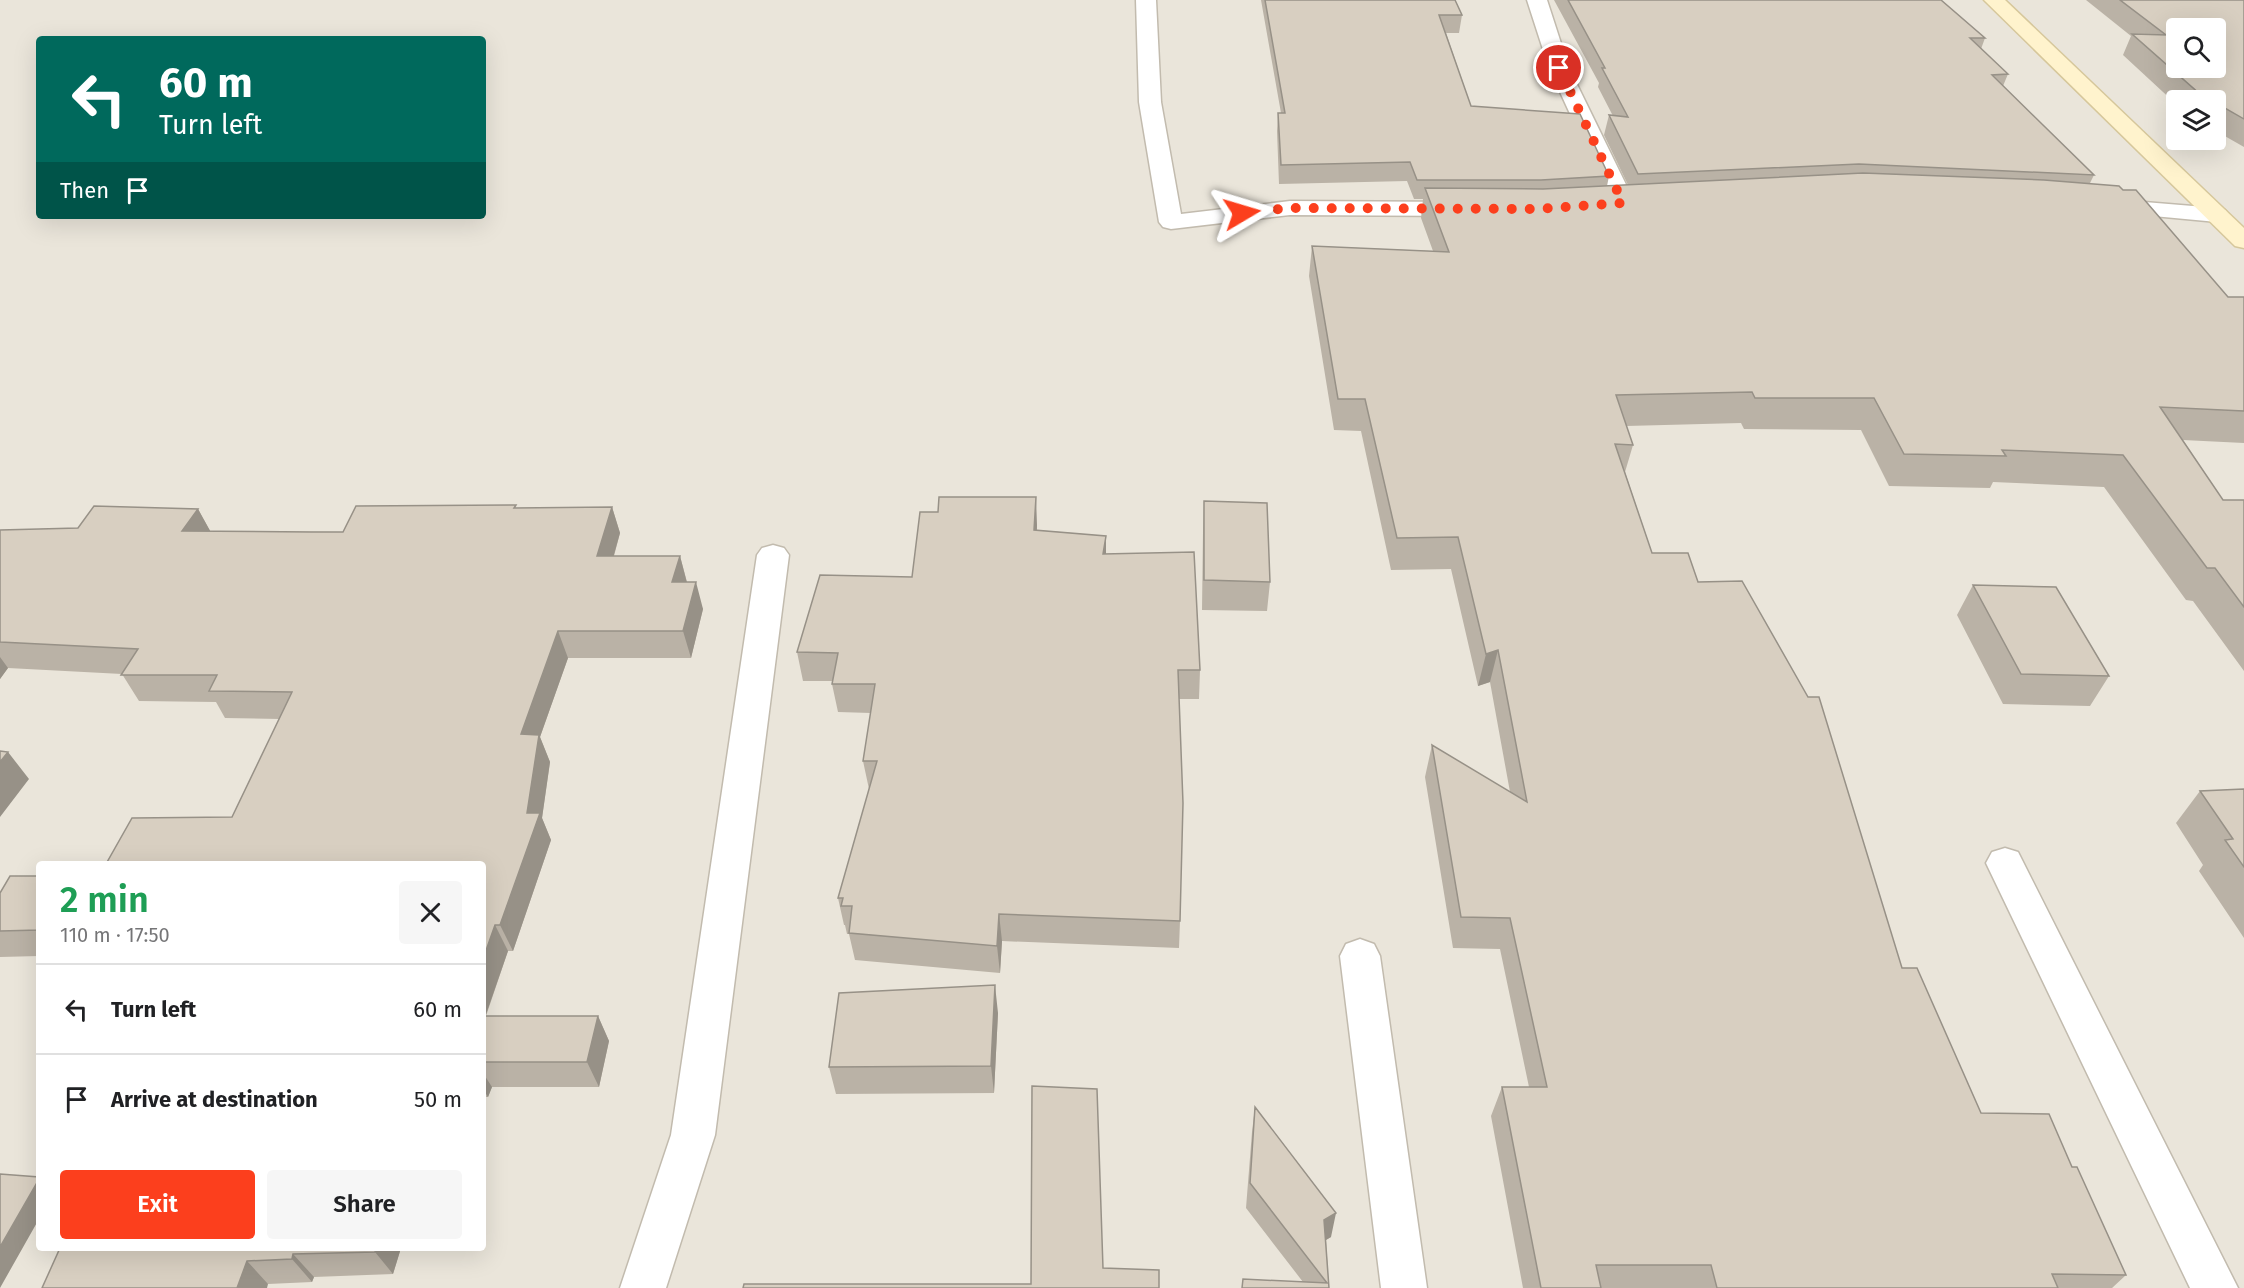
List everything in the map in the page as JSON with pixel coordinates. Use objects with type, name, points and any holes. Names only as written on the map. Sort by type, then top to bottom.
[{"type":"street","points":[[1146,0],[1150,102],[1171,222],[1290,208],[1490,209]]},
{"type":"street","points":[[1537,0],[1559,68],[1623,203]]},
{"type":"street","points":[[1994,0],[2244,241]]},
{"type":"street","points":[[2089,205],[2217,215]]},
{"type":"street","points":[[643,1288],[693,1134],[773,555]]},
{"type":"street","points":[[2005,863],[2215,1288]]},
{"type":"street","points":[[1360,956],[1404,1288]]},
{"type":"shaded area","points":[[0,0],[2244,0],[2244,1288],[0,1288]]},
{"type":"building","points":[[1265,0],[1455,0],[1462,15],[1439,15],[1471,106],[1580,114],[1609,176],[1541,180],[1417,180],[1410,162],[1281,165],[1278,113],[1285,113]]},
{"type":"building","points":[[1568,0],[1941,0],[1985,38],[1970,38],[2008,74],[1992,75],[2094,175],[1859,164],[1638,174],[1609,115],[1628,117],[1602,68],[1605,68]]},
{"type":"building","points":[[2120,0],[2244,0],[2244,119],[2226,109],[2226,90],[2195,90],[2182,78],[2226,78],[2226,18],[2166,18],[2166,35]]},
{"type":"building","points":[[2132,34],[2166,35],[2166,64]]},
{"type":"building","points":[[1863,173],[2044,180],[2119,186],[2123,190],[2136,190],[2228,297],[2244,297],[2244,411],[2160,407],[2223,500],[2244,500],[2244,607],[2215,568],[2207,568],[2123,455],[2002,450],[2006,456],[1904,454],[1874,398],[1755,398],[1752,392],[1616,395],[1633,445],[1615,444],[1652,553],[1688,553],[1698,582],[1742,581],[1808,697],[1819,697],[1902,968],[1917,968],[1981,1113],[2049,1114],[2072,1167],[2077,1167],[2126,1275],[2052,1274],[2058,1288],[1717,1288],[1711,1265],[1596,1265],[1601,1288],[1541,1288],[1502,1087],[1547,1087],[1510,918],[1461,917],[1432,745],[1527,802],[1498,650],[1486,654],[1458,537],[1397,538],[1365,399],[1338,399],[1312,246],[1449,252],[1425,188],[1543,189]]},
{"type":"building","points":[[939,497],[1036,497],[1034,530],[1106,536],[1103,554],[1194,552],[1200,670],[1178,670],[1183,803],[1180,921],[999,914],[997,946],[849,933],[852,906],[841,906],[843,898],[838,898],[877,761],[863,761],[875,684],[832,684],[838,653],[797,652],[820,575],[912,577],[920,512],[938,512]]},
{"type":"building","points":[[1204,501],[1267,503],[1270,582],[1204,580]]},
{"type":"building","points":[[94,506],[198,509],[182,531],[343,532],[356,506],[612,507],[597,556],[680,556],[672,582],[696,582],[683,631],[558,631],[521,734],[539,735],[527,813],[540,813],[500,925],[495,925],[486,950],[486,861],[108,861],[132,818],[232,817],[292,692],[209,691],[217,675],[121,675],[138,649],[0,642],[0,530],[78,528]]},
{"type":"building","points":[[1973,585],[2056,587],[2109,676],[2021,674]]},
{"type":"building","points":[[0,751],[8,752],[0,762]]},
{"type":"building","points":[[2244,789],[2244,867],[2225,840],[2233,839],[2200,791]]},
{"type":"building","points":[[10,876],[36,876],[36,930],[0,931],[0,893]]},
{"type":"building","points":[[995,985],[991,1066],[829,1067],[839,993]]},
{"type":"building","points":[[486,1016],[598,1016],[587,1062],[486,1062]]},
{"type":"building","points":[[1032,1086],[1097,1089],[1103,1268],[1159,1270],[1159,1288],[743,1288],[744,1284],[1031,1284]]},
{"type":"building","points":[[1255,1107],[1336,1213],[1324,1220],[1329,1288],[1242,1288],[1243,1279],[1327,1283],[1250,1183]]},
{"type":"building","points":[[0,1174],[36,1177],[36,1184],[0,1247]]},
{"type":"building","points":[[59,1251],[375,1251],[293,1254],[292,1259],[247,1261],[237,1288],[42,1288]]},
{"type":"route","points":[[1242,213],[1290,208],[1537,209],[1623,203],[1559,68]]}]
